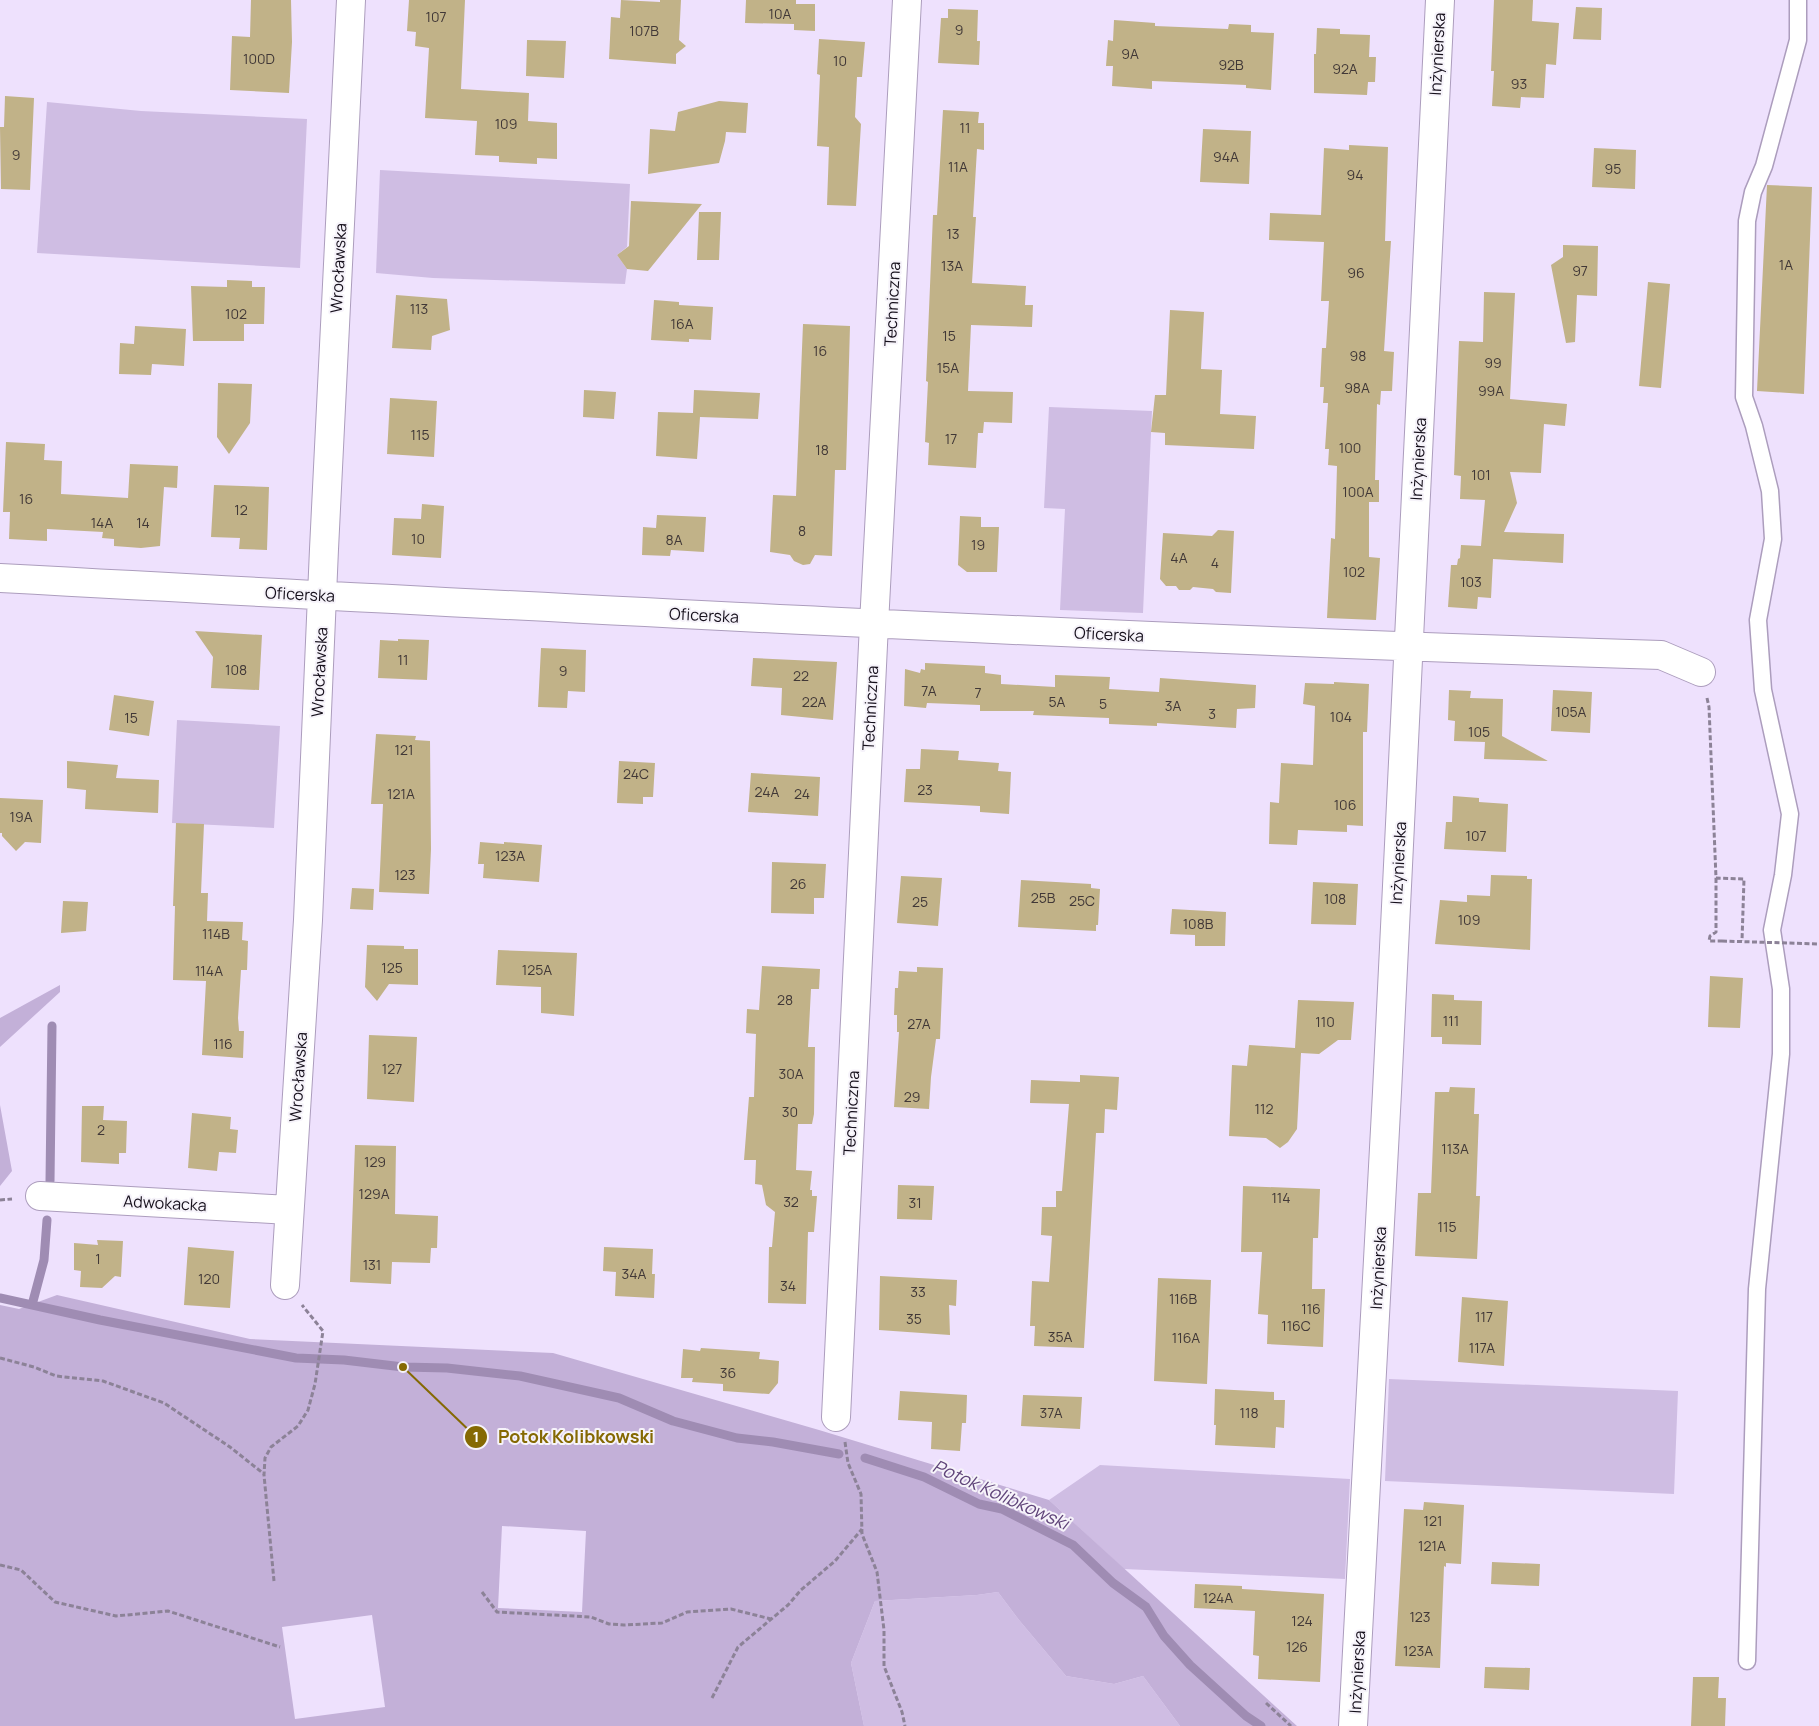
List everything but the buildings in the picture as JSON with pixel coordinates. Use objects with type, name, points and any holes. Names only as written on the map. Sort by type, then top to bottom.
[{"type":"street","name":"Wrocławska","points":[[286,1285],[289,1210],[308,920],[351,0]]},
{"type":"street","name":"Techniczna","points":[[836,1417],[874,624],[907,0]]},
{"type":"street","name":"Inżynierska","points":[[1354,1726],[1440,0]]},
{"type":"street","name":"Oficerska","points":[[0,578],[874,624],[1408,647],[1661,655],[1702,672]]},
{"type":"street","name":"Adwokacka","points":[[40,1196],[289,1210]]},
{"type":"lane","points":[[1747,1661],[1757,1289],[1781,1054],[1781,989],[1772,930],[1783,875],[1790,814],[1763,690],[1758,620],[1773,539],[1770,491],[1754,426],[1744,397],[1747,221],[1753,192],[1764,166],[1798,40],[1798,0]]},
{"type":"path","points":[[1702,672],[1709,707],[1716,878],[1716,932],[1710,936],[1710,940],[1819,944]]},
{"type":"path","points":[[1716,878],[1744,879],[1742,941]]},
{"type":"path","points":[[274,1580],[264,1474],[265,1458],[271,1447],[298,1426],[308,1410],[315,1384],[322,1330]]},
{"type":"path","points":[[0,1358],[34,1367],[56,1376],[103,1381],[164,1403],[230,1447],[264,1474]]},
{"type":"path","points":[[836,1417],[834,1428],[844,1436],[848,1464],[861,1494],[862,1534],[877,1572],[884,1630],[884,1666],[902,1712],[905,1726]]},
{"type":"path","points":[[712,1698],[738,1648],[801,1590],[835,1562],[862,1529]]},
{"type":"path","points":[[0,1565],[21,1570],[55,1602],[116,1616],[168,1611],[280,1647]]},
{"type":"path","points":[[482,1592],[497,1612],[591,1617],[609,1624],[662,1624],[687,1612],[731,1609],[771,1619]]},
{"type":"path","points":[[1266,1703],[1291,1726]]},
{"type":"shaded area","points":[[47,102],[141,111],[307,119],[300,268],[37,253]]},
{"type":"shaded area","points":[[380,170],[630,184],[627,247],[617,255],[627,269],[625,284],[433,278],[376,273]]},
{"type":"shaded area","points":[[1049,407],[1152,411],[1143,613],[1060,610],[1065,509],[1044,508]]},
{"type":"shaded area","points":[[177,720],[280,726],[274,828],[172,823]]},
{"type":"shaded area","points":[[60,985],[60,992],[0,1047],[0,1018]]},
{"type":"shaded area","points":[[0,1105],[12,1171],[0,1186]]},
{"type":"shaded area","points":[[57,1295],[250,1339],[553,1353],[819,1430],[1049,1500],[1297,1726],[1180,1726],[1143,1676],[1114,1684],[1066,1676],[998,1592],[875,1601],[851,1663],[864,1726],[0,1726],[0,1305],[19,1309]],"holes":[[[502,1526],[586,1531],[582,1612],[498,1608]],[[372,1615],[385,1707],[295,1719],[282,1627]]]},
{"type":"shaded area","points":[[1389,1379],[1678,1391],[1674,1494],[1385,1481]]},
{"type":"shaded area","points":[[1100,1465],[1350,1479],[1345,1579],[1124,1569],[1049,1500]]},
{"type":"shaded area","points":[[998,1592],[1066,1676],[1114,1684],[1143,1676],[1180,1726],[864,1726],[851,1663],[875,1601]]},
{"type":"waterway","points":[[50,1181],[52,1026]]},
{"type":"waterway","points":[[32,1305],[44,1260],[47,1220]]},
{"type":"waterway","name":"Potok Kolibkowski","points":[[0,1298],[100,1320],[296,1358],[344,1360],[403,1367],[447,1368],[520,1376],[619,1398],[673,1421],[737,1438],[773,1442],[839,1454]]},
{"type":"waterway","name":"Potok Kolibkowski","points":[[865,1458],[924,1477],[979,1504],[1002,1509],[1073,1545],[1113,1583],[1146,1607],[1164,1636],[1190,1665],[1246,1716],[1261,1726]]},
{"type":"place","name":"Potok Kolibkowski","points":[[403,1367]]}]
